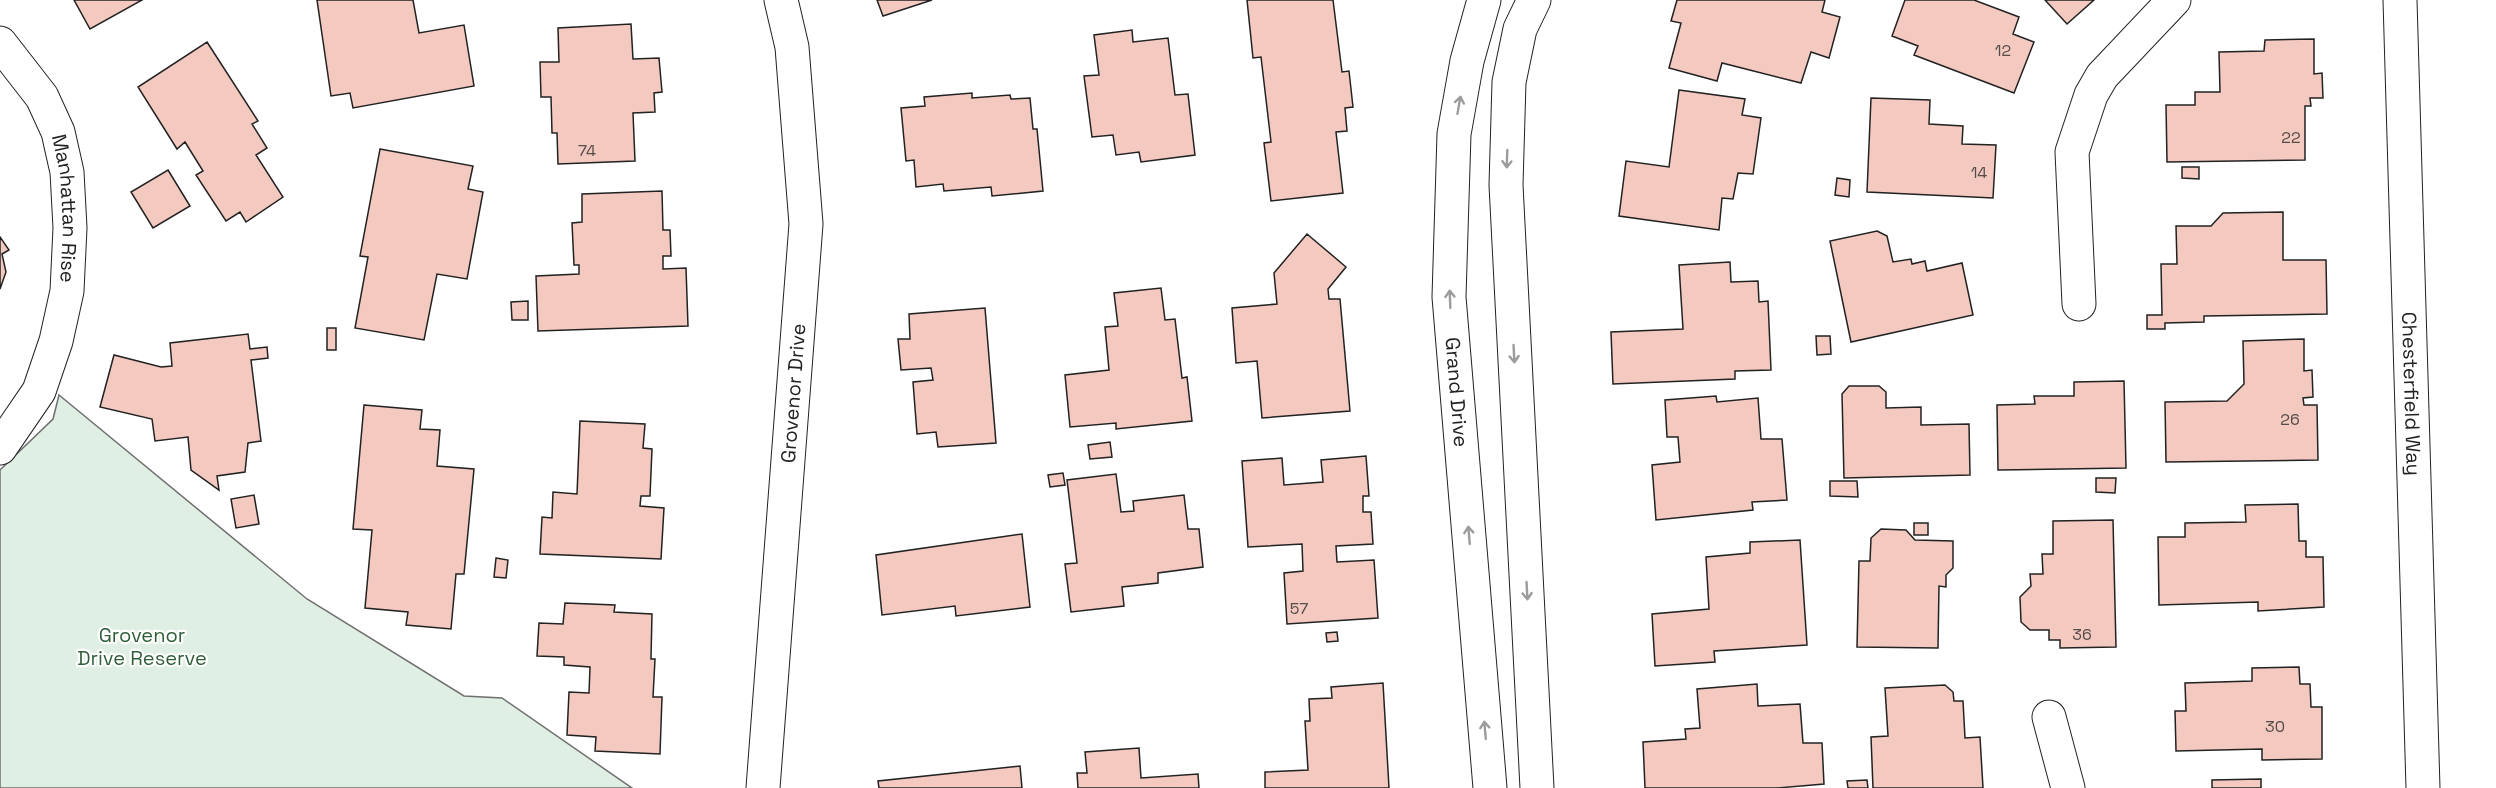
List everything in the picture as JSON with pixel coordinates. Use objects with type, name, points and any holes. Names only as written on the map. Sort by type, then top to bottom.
[{"type":"street","name":"Grovenor Drive","points":[[763,788],[806,224],[792,47],[781,0]]},
{"type":"street","points":[[1534,0],[1520,29],[1509,82],[1506,184],[1537,788]]},
{"type":"street","points":[[2079,303],[2072,152],[2091,95],[2102,76],[2174,0]]},
{"type":"street","name":"Chesterfield Way","points":[[2400,0],[2423,788]]},
{"type":"street","points":[[1482,7],[1520,29]]},
{"type":"street","name":"Grand Drive","points":[[1482,7],[1467,61],[1454,134],[1449,297],[1490,788]]},
{"type":"street","name":"Manhattan Rise","points":[[0,43],[42,97],[58,132],[67,172],[70,228],[67,291],[56,341],[39,391],[0,448]]},
{"type":"street","points":[[2049,717],[2068,788]]},
{"type":"green space","name":"Grovenor Drive Reserve","points":[[59,395],[307,599],[464,696],[502,698],[632,788],[0,788],[0,470],[53,419]]},
{"type":"building","points":[[74,0],[142,0],[90,29]]},
{"type":"building","points":[[317,0],[413,0],[419,33],[464,25],[474,86],[353,108],[350,93],[331,96]]},
{"type":"building","points":[[877,0],[932,0],[883,16]]},
{"type":"building","points":[[1247,0],[1333,0],[1342,72],[1349,71],[1353,107],[1345,108],[1347,131],[1336,132],[1343,193],[1271,201],[1264,143],[1271,142],[1261,57],[1253,58]]},
{"type":"building","points":[[1677,0],[1825,0],[1822,12],[1840,17],[1829,58],[1811,52],[1801,83],[1722,63],[1717,81],[1669,68],[1681,23],[1671,21]]},
{"type":"building","points":[[1905,0],[1974,0],[2019,17],[2013,34],[2034,42],[2014,93],[1914,55],[1918,46],[1892,36]]},
{"type":"building","points":[[2045,0],[2094,0],[2067,24]]},
{"type":"building","points":[[631,24],[633,59],[659,58],[662,92],[654,93],[655,112],[633,113],[635,161],[558,164],[557,133],[552,133],[551,97],[541,97],[540,62],[559,62],[558,28]]},
{"type":"building","points":[[1132,30],[1133,42],[1168,38],[1175,95],[1188,94],[1195,155],[1141,162],[1139,152],[1116,155],[1113,135],[1092,137],[1084,76],[1099,75],[1094,35]]},
{"type":"building","points":[[2314,39],[2314,74],[2322,73],[2323,98],[2310,98],[2311,106],[2305,106],[2305,160],[2167,162],[2166,105],[2195,105],[2195,92],[2220,92],[2219,52],[2264,51],[2265,40]]},
{"type":"building","points":[[207,42],[258,121],[252,124],[267,148],[256,155],[283,197],[246,222],[240,212],[226,221],[196,175],[203,171],[185,142],[177,149],[138,87]]},
{"type":"building","points":[[1679,90],[1745,99],[1742,115],[1761,118],[1753,174],[1738,173],[1733,199],[1722,198],[1719,230],[1619,216],[1626,161],[1669,167]]},
{"type":"building","points":[[972,93],[972,98],[1010,95],[1011,99],[1030,98],[1033,129],[1037,129],[1043,191],[992,196],[991,187],[944,191],[943,184],[916,187],[914,160],[906,161],[901,108],[925,106],[924,97]]},
{"type":"building","points":[[1871,98],[1930,100],[1929,124],[1963,126],[1962,144],[1996,145],[1993,198],[1867,192]]},
{"type":"building","points":[[380,149],[473,166],[468,189],[483,192],[467,279],[437,274],[424,340],[355,328],[368,257],[360,256]]},
{"type":"building","points":[[2182,167],[2199,167],[2199,179],[2182,178]]},
{"type":"building","points":[[168,170],[190,206],[153,228],[131,192]]},
{"type":"building","points":[[1837,178],[1850,180],[1849,197],[1835,195]]},
{"type":"building","points":[[662,191],[663,230],[670,230],[671,256],[663,256],[663,269],[686,268],[688,326],[538,331],[536,276],[579,274],[579,265],[574,265],[572,223],[582,222],[582,194]]},
{"type":"building","points":[[2283,212],[2283,260],[2326,260],[2327,314],[2204,316],[2204,322],[2165,323],[2165,329],[2147,329],[2147,315],[2162,315],[2161,264],[2177,264],[2176,226],[2211,226],[2223,213]]},
{"type":"building","points":[[1877,231],[1887,236],[1893,262],[1911,259],[1912,264],[1925,261],[1927,271],[1962,263],[1973,315],[1851,342],[1830,241]]},
{"type":"building","points":[[1307,234],[1346,267],[1328,289],[1329,299],[1340,299],[1350,411],[1262,418],[1257,361],[1236,363],[1232,308],[1277,304],[1274,273]]},
{"type":"building","points":[[0,237],[9,250],[2,254],[6,272],[0,289]]},
{"type":"building","points":[[1730,262],[1731,282],[1758,281],[1759,302],[1768,301],[1771,370],[1735,371],[1735,379],[1613,384],[1611,332],[1683,329],[1679,265]]},
{"type":"building","points":[[1161,288],[1165,320],[1175,319],[1182,378],[1187,377],[1192,421],[1116,429],[1116,423],[1070,427],[1065,375],[1109,370],[1105,327],[1118,326],[1114,293]]},
{"type":"building","points":[[528,301],[528,320],[512,320],[511,302]]},
{"type":"building","points":[[985,308],[996,443],[938,447],[936,432],[917,434],[913,382],[933,380],[931,368],[901,370],[898,339],[910,339],[909,314]]},
{"type":"building","points":[[327,328],[336,328],[336,350],[327,350]]},
{"type":"building","points":[[248,334],[250,349],[267,347],[268,358],[251,360],[261,441],[248,443],[245,472],[217,476],[219,490],[191,470],[188,437],[155,441],[152,419],[100,407],[114,355],[161,367],[172,366],[170,343]]},
{"type":"building","points":[[1816,336],[1830,336],[1831,354],[1817,355]]},
{"type":"building","points":[[2304,339],[2304,371],[2312,370],[2313,397],[2303,398],[2304,405],[2317,405],[2318,460],[2166,462],[2165,402],[2227,401],[2244,384],[2243,341]]},
{"type":"building","points":[[2124,381],[2126,468],[1998,470],[1997,405],[2035,404],[2034,396],[2074,396],[2074,382]]},
{"type":"building","points":[[1849,386],[1879,386],[1886,392],[1886,408],[1921,407],[1921,425],[1969,424],[1970,475],[1844,478],[1842,394]]},
{"type":"building","points":[[1716,396],[1717,402],[1758,398],[1761,439],[1782,439],[1787,500],[1752,502],[1753,510],[1656,520],[1652,465],[1680,462],[1678,437],[1667,437],[1665,400]]},
{"type":"building","points":[[364,405],[422,410],[420,429],[440,430],[437,466],[474,469],[464,574],[456,574],[451,629],[406,625],[408,612],[365,608],[372,530],[353,529]]},
{"type":"building","points":[[580,421],[645,424],[643,448],[652,449],[650,496],[641,496],[640,506],[664,508],[661,559],[540,554],[542,517],[552,518],[553,492],[577,494]]},
{"type":"building","points":[[1110,442],[1112,457],[1090,459],[1088,445]]},
{"type":"building","points":[[1366,456],[1369,496],[1363,496],[1363,512],[1371,512],[1373,544],[1336,546],[1337,562],[1374,560],[1378,618],[1287,624],[1284,573],[1303,571],[1302,544],[1248,547],[1242,461],[1282,458],[1284,485],[1323,482],[1321,460]]},
{"type":"building","points":[[1063,473],[1065,485],[1050,487],[1048,475]]},
{"type":"building","points":[[1116,474],[1121,512],[1134,511],[1133,501],[1184,495],[1188,529],[1199,529],[1203,567],[1158,573],[1158,583],[1122,587],[1124,606],[1071,612],[1065,564],[1077,563],[1067,480]]},
{"type":"building","points":[[2096,478],[2116,478],[2115,493],[2096,492]]},
{"type":"building","points":[[1830,481],[1857,481],[1858,497],[1830,496]]},
{"type":"building","points":[[254,495],[259,524],[236,528],[231,499]]},
{"type":"building","points":[[2298,504],[2299,541],[2306,541],[2306,557],[2323,557],[2324,607],[2258,611],[2258,602],[2159,605],[2158,537],[2185,537],[2185,523],[2246,522],[2245,505]]},
{"type":"building","points":[[2113,520],[2116,647],[2060,648],[2060,640],[2049,640],[2049,630],[2030,630],[2021,622],[2020,597],[2031,586],[2030,574],[2043,574],[2042,554],[2053,554],[2053,521]]},
{"type":"building","points":[[1914,523],[1928,523],[1928,535],[1914,535]]},
{"type":"building","points":[[1881,529],[1906,530],[1915,540],[1953,541],[1953,568],[1946,575],[1946,587],[1939,586],[1938,648],[1857,647],[1859,561],[1870,561],[1871,538]]},
{"type":"building","points":[[1022,534],[1030,607],[956,616],[955,606],[882,615],[876,555]]},
{"type":"building","points":[[1800,540],[1807,645],[1714,651],[1715,662],[1655,666],[1652,614],[1709,609],[1706,557],[1750,553],[1750,542]]},
{"type":"building","points":[[496,558],[508,560],[506,578],[494,577]]},
{"type":"building","points":[[565,603],[615,605],[614,612],[652,614],[651,659],[655,659],[653,697],[662,697],[660,754],[595,751],[596,737],[567,735],[569,692],[589,693],[590,667],[564,665],[564,657],[537,656],[539,623],[563,624]]},
{"type":"building","points":[[1337,632],[1338,641],[1327,642],[1326,633]]},
{"type":"building","points":[[2299,667],[2300,684],[2310,684],[2311,707],[2322,707],[2322,759],[2262,760],[2262,749],[2176,751],[2175,711],[2186,711],[2185,683],[2252,681],[2252,668]]},
{"type":"building","points":[[1383,683],[1389,788],[1265,788],[1265,772],[1308,770],[1305,721],[1310,721],[1309,699],[1332,698],[1331,687]]},
{"type":"building","points":[[1757,684],[1758,706],[1800,704],[1803,743],[1822,743],[1824,784],[1777,788],[1645,788],[1643,742],[1686,739],[1685,729],[1700,728],[1697,689]]},
{"type":"building","points":[[1945,685],[1953,692],[1954,701],[1963,701],[1965,738],[1980,737],[1983,788],[1873,788],[1871,737],[1888,736],[1885,688]]},
{"type":"building","points":[[1139,748],[1141,778],[1198,774],[1199,788],[1078,788],[1077,773],[1087,773],[1085,752]]},
{"type":"building","points":[[1020,766],[1022,788],[879,788],[878,781]]},
{"type":"building","points":[[2261,779],[2261,788],[2212,788],[2212,780]]},
{"type":"building","points":[[1867,780],[1868,788],[1848,788],[1847,781]]}]
